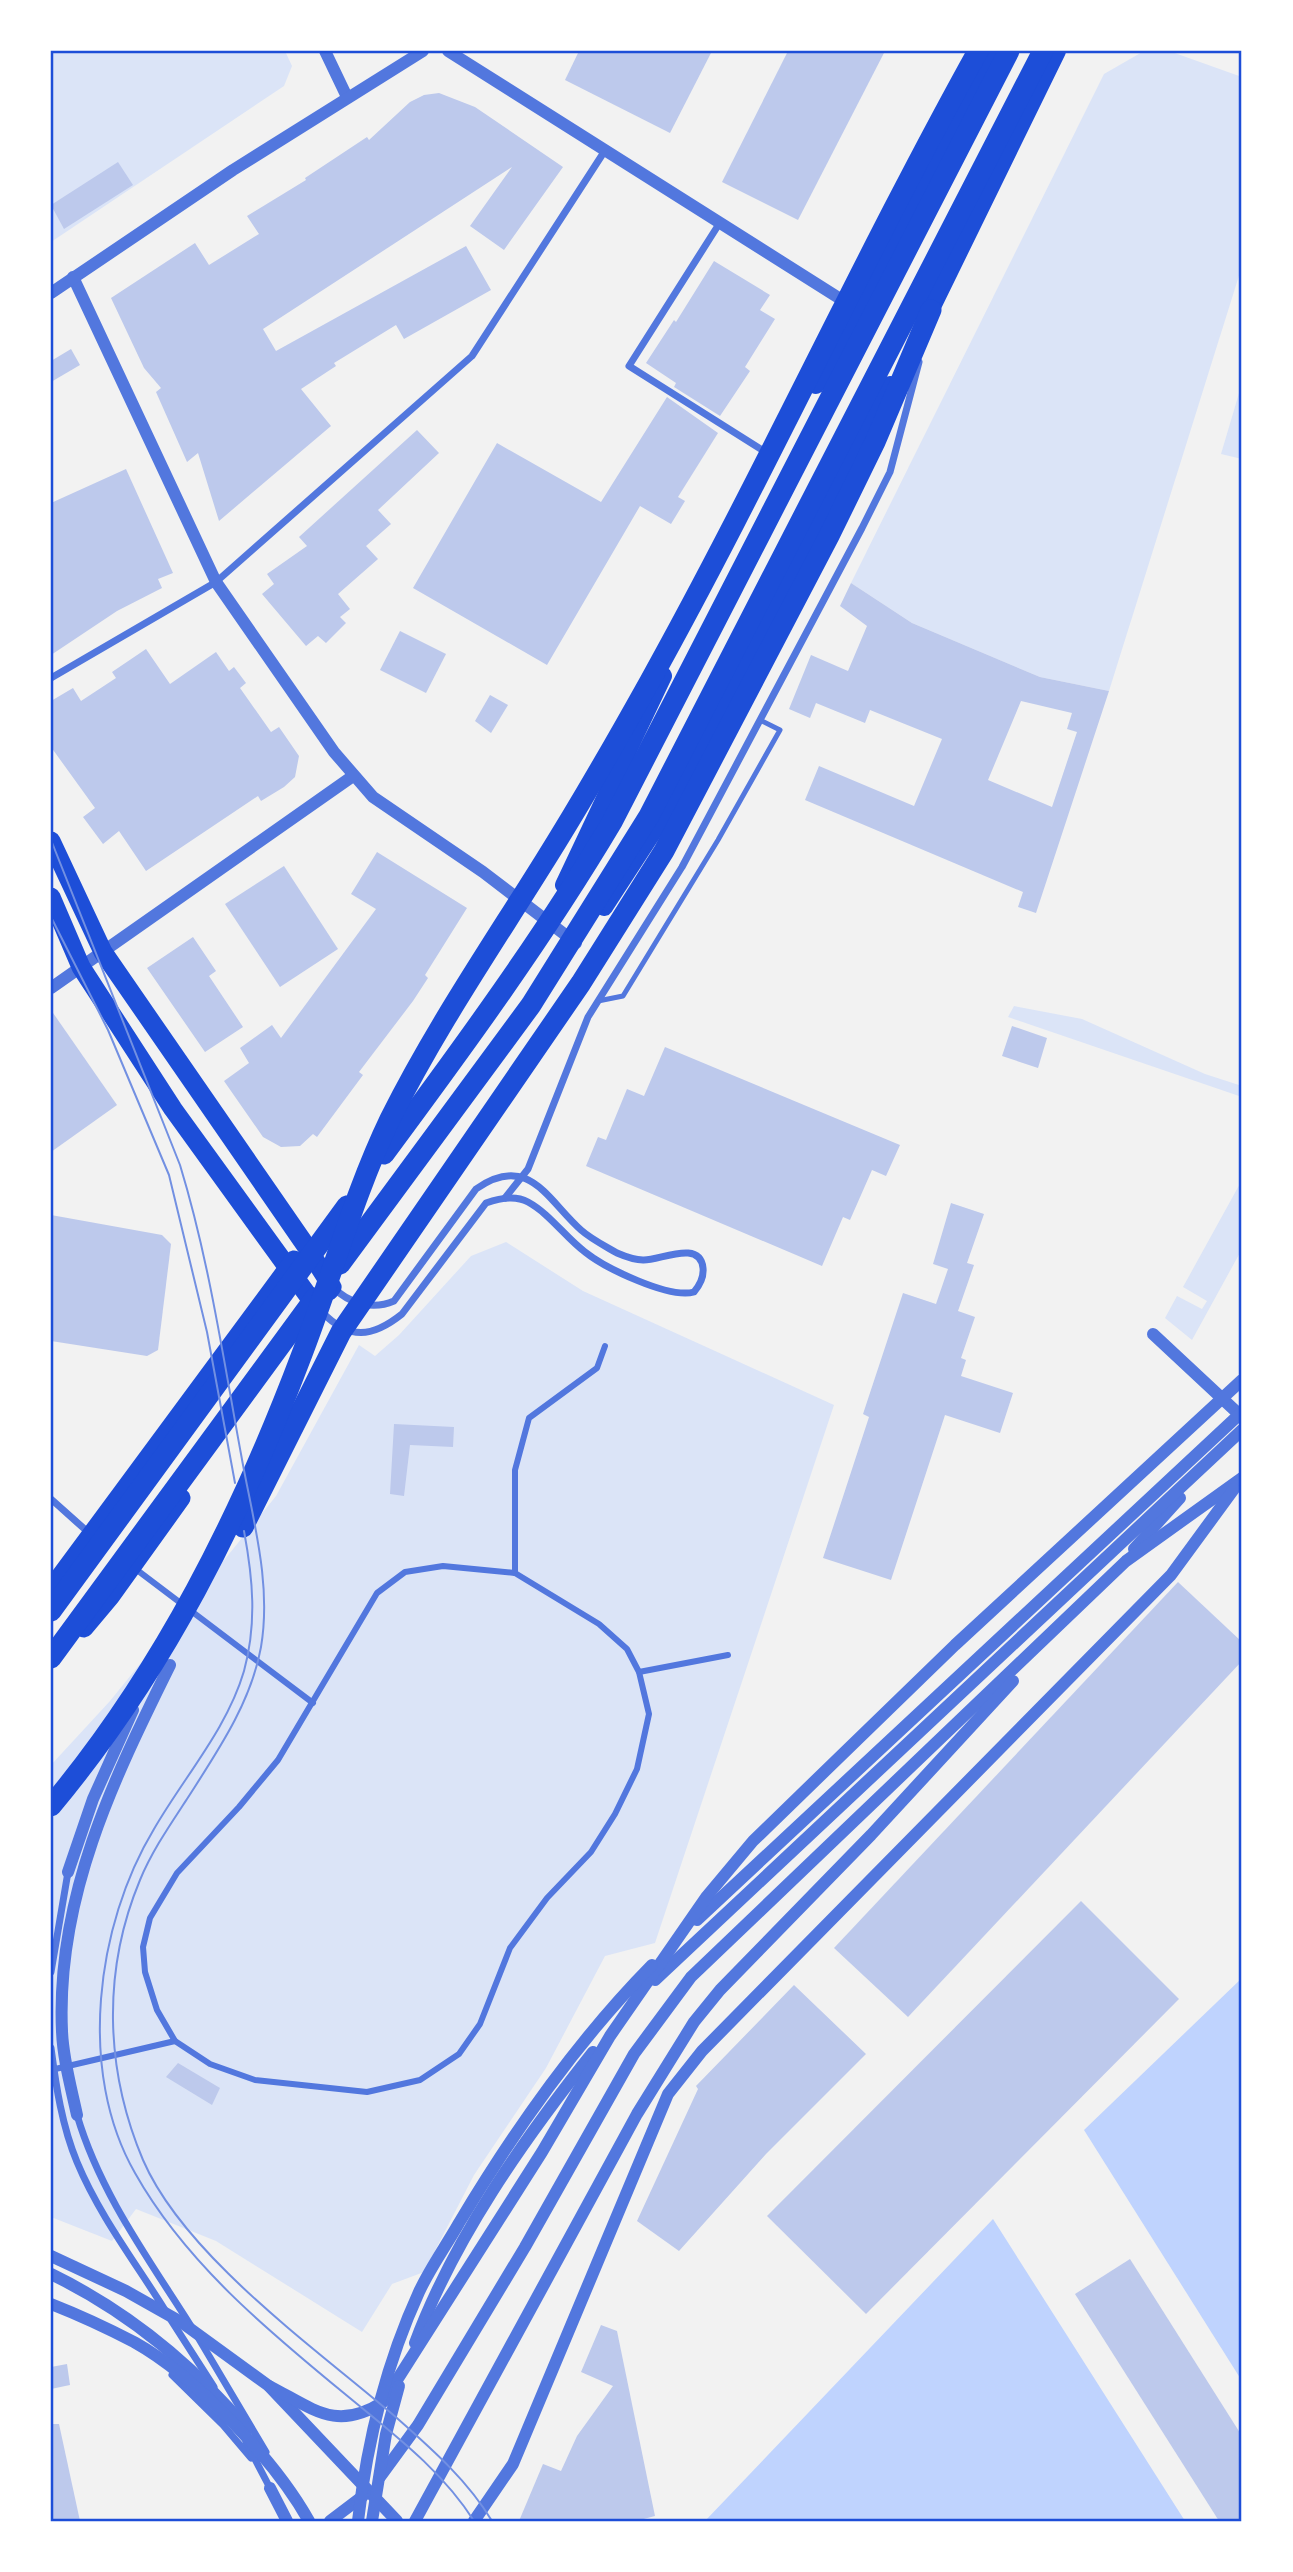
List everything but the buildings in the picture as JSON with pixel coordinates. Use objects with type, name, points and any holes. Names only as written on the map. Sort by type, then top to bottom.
[{"type":"highway","points":[[51,1806],[164,1662],[230,1524],[302,1355],[345,1230],[388,1123],[447,1011],[551,850],[706,580],[934,131],[978,51]]},
{"type":"highway","points":[[51,1611],[485,1017],[566,899],[612,822],[701,652],[1009,51]]},
{"type":"highway","points":[[51,1658],[531,1005],[643,827],[1043,51]]},
{"type":"highway","points":[[1021,93],[1057,51]]},
{"type":"highway","points":[[51,1821],[121,1738],[164,1662],[213,1587],[341,1332],[582,983],[664,851],[829,536],[875,442],[931,310]]},
{"type":"highway","points":[[51,841],[103,952],[332,1287],[132,1567],[51,1666]]},
{"type":"highway","points":[[51,897],[81,967],[173,1109],[317,1308]]},
{"type":"highway","points":[[51,1590],[306,1246]]},
{"type":"main road","points":[[306,1246],[547,920],[676,650],[996,51]]},
{"type":"main road","points":[[332,1287],[579,945],[673,801],[931,310],[1057,51]]},
{"type":"street","points":[[325,51],[347,97]]},
{"type":"street","points":[[51,293],[347,97],[423,51]]},
{"type":"street","points":[[448,51],[856,309]]},
{"type":"street","points":[[51,678],[216,582],[472,356],[604,152]]},
{"type":"street","points":[[719,224],[629,366],[777,459]]},
{"type":"street","points":[[73,277],[216,582],[353,776],[373,797],[579,945]]},
{"type":"street","points":[[505,1198],[523,1179],[589,1017],[682,867],[890,472],[931,310]]},
{"type":"street","points":[[51,988],[353,776]]},
{"type":"street","points":[[317,1308],[334,1325],[355,1332],[372,1332],[385,1328],[402,1314],[486,1203],[505,1198],[526,1201],[588,1255],[660,1290],[684,1295],[694,1292],[700,1285],[703,1263],[697,1256],[683,1252],[644,1260],[620,1255],[581,1230],[555,1199],[537,1184],[512,1176],[489,1180],[476,1189],[394,1301],[373,1306],[355,1303],[332,1287]]},
{"type":"street","points":[[1153,1334],[1242,1418]]},
{"type":"street","points":[[515,1573],[515,1470],[529,1418],[597,1368],[606,1346]]},
{"type":"street","points":[[51,2256],[126,2291],[181,2322],[269,2386],[327,2415],[342,2418],[364,2414],[383,2402],[542,2152],[610,2036],[707,1896],[753,1841],[955,1645],[1242,1380]]},
{"type":"street","points":[[358,2521],[372,2428],[419,2291],[512,2140],[584,2043],[627,1990],[680,1936],[1242,1412]]},
{"type":"street","points":[[415,2521],[670,2059],[720,1990],[871,1835],[1242,1430]]},
{"type":"street","points":[[372,2521],[378,2475],[394,2401],[432,2295],[538,2126],[591,2054],[640,1996],[687,1948],[1242,1430]]},
{"type":"street","points":[[330,2521],[369,2492],[418,2425],[525,2247],[634,2054],[691,1977],[1126,1561],[1241,1479]]},
{"type":"street","points":[[474,2521],[513,2464],[668,2094],[702,2052],[1171,1575],[1241,1479]]},
{"type":"street","points":[[51,1499],[132,1567],[313,1703]]},
{"type":"street","points":[[443,1566],[515,1573],[599,1624],[627,1649],[639,1672],[649,1714],[631,1781],[615,1814],[590,1852],[547,1898],[510,1948],[480,2024],[459,2054],[420,2080],[367,2092],[255,2080],[210,2064],[175,2040],[156,2010],[145,1972],[143,1947],[150,1918],[177,1873],[239,1807],[278,1760],[377,1593],[405,1572],[443,1566]]},
{"type":"street","points":[[639,1672],[728,1655]]},
{"type":"street","points":[[51,1972],[68,1872],[93,1799],[164,1662]]},
{"type":"street","points":[[164,1662],[105,1803],[80,1875],[72,1914],[62,1996],[62,2034],[77,2115],[89,2155],[110,2198],[233,2392],[302,2521]]},
{"type":"street","points":[[51,2070],[175,2040]]},
{"type":"street","points":[[51,2048],[63,2117],[77,2161],[98,2204],[214,2387],[287,2521]]},
{"type":"street","points":[[51,2274],[109,2306],[177,2357],[222,2400],[263,2447]]},
{"type":"street","points":[[51,2299],[110,2329],[191,2391],[249,2456],[270,2488]]},
{"type":"street","points":[[51,2304],[136,2343],[181,2376],[239,2431],[288,2484],[309,2521]]},
{"type":"street","points":[[269,2386],[397,2521]]},
{"type":"lane","points":[[598,1001],[623,996],[718,840],[780,730],[760,720]]},
{"type":"shaded area","points":[[51,51],[285,51],[292,66],[284,86],[51,242]]},
{"type":"shaded area","points":[[1144,51],[1169,51],[1242,77],[1242,266],[1109,691],[1040,677],[912,623],[851,583],[1104,74]]},
{"type":"shaded area","points":[[1242,383],[1242,459],[1221,454]]},
{"type":"shaded area","points":[[1014,1006],[1082,1019],[1205,1074],[1242,1086],[1242,1097],[1008,1017]]},
{"type":"shaded area","points":[[1242,1180],[1242,1249],[1192,1340],[1165,1318],[1177,1296],[1202,1309],[1207,1301],[1183,1287]]},
{"type":"shaded area","points":[[506,1242],[583,1291],[834,1405],[655,1943],[605,1956],[546,2068],[474,2175],[424,2272],[392,2284],[362,2332],[216,2241],[136,2209],[112,2241],[51,2217],[51,1765],[110,1701],[276,1496],[359,1345],[375,1356],[399,1335],[471,1256]]},
{"type":"water","points":[[1242,1978],[1242,2381],[1084,2130]]},
{"type":"water","points":[[993,2219],[1185,2521],[705,2521]]},
{"type":"tram line","points":[[51,840],[180,1165],[215,1309],[255,1526],[264,1598],[261,1647],[249,1688],[221,1745],[150,1859],[128,1914],[119,1949],[114,1985],[115,2056],[130,2126],[143,2160],[163,2196],[189,2232],[256,2300],[437,2454],[461,2479],[492,2521]]},
{"type":"tram line","points":[[51,917],[108,1030],[169,1175],[207,1332],[235,1483]]},
{"type":"tram line","points":[[244,1531],[252,1601],[251,1636],[244,1671],[216,1733],[154,1829],[134,1867],[118,1909],[107,1953],[101,1999],[100,2045],[105,2090],[117,2133],[135,2173],[178,2236],[257,2319],[431,2468],[474,2521]]}]
